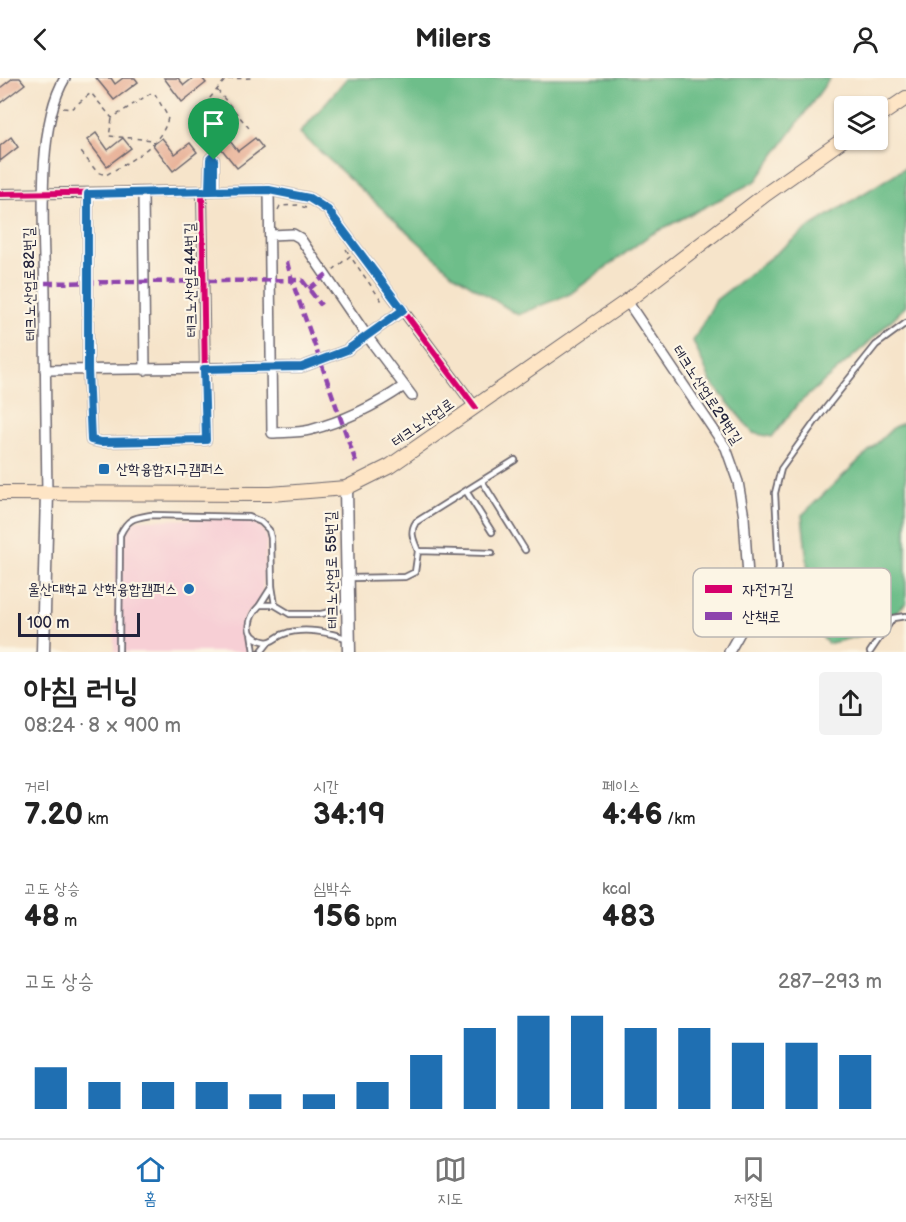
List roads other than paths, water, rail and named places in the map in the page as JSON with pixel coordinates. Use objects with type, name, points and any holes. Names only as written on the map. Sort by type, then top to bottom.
[{"type":"main road","points":[[888,110],[906,98]]},
{"type":"main road","name":"테크노산업로","points":[[0,493],[271,494],[346,488],[390,466],[627,301],[766,194],[834,146]]},
{"type":"street","name":"테크노산업로82번길","points":[[47,493],[44,194],[47,127],[57,91],[65,78]]},
{"type":"street","points":[[0,194],[269,190],[309,198],[328,210],[475,407]]},
{"type":"street","points":[[269,190],[272,434],[308,430],[342,420],[378,404],[404,386]]},
{"type":"street","name":"테크노산업로44번길","points":[[88,370],[91,440],[101,442],[206,440],[204,369],[208,191]]},
{"type":"street","points":[[143,193],[145,370]]},
{"type":"street","points":[[88,194],[88,370]]},
{"type":"street","points":[[270,235],[293,234],[300,238],[367,336],[412,396]]},
{"type":"street","name":"테크노산업로29번길","points":[[627,301],[726,448],[738,482],[744,517],[748,568]]},
{"type":"street","points":[[45,370],[302,367],[347,350],[403,310]]},
{"type":"street","name":"테크노산업로 55번길","points":[[346,488],[348,646]]},
{"type":"street","points":[[44,652],[47,493]]},
{"type":"street","name":"테크노산업로29번길","points":[[730,651],[738,637]]},
{"type":"lane","points":[[779,568],[775,493],[782,469],[816,419],[876,345],[906,323]]},
{"type":"lane","points":[[347,578],[405,577],[415,572],[418,550],[412,537],[413,526],[416,522],[515,460]]},
{"type":"lane","points":[[482,480],[525,550]]},
{"type":"lane","points":[[466,491],[492,532]]},
{"type":"lane","points":[[119,652],[120,535],[131,520],[151,515],[216,516],[249,517],[261,522],[269,530],[271,538],[272,586],[275,604]]},
{"type":"lane","points":[[418,550],[492,552]]},
{"type":"lane","points":[[254,652],[250,617],[272,586]]},
{"type":"lane","points":[[260,605],[275,604],[290,614],[321,614],[335,611],[348,601]]},
{"type":"lane","points":[[891,621],[893,618],[906,616]]},
{"type":"lane","points":[[250,630],[261,641],[270,642]]},
{"type":"lane","points":[[261,652],[270,642],[283,634],[302,631],[334,633],[348,646]]},
{"type":"lane","points":[[870,652],[880,637]]},
{"type":"place","name":"산학융합지구캠퍼스","points":[[104,469]]},
{"type":"place","name":"울산대학교 산학융합캠퍼스","points":[[189,589]]}]
